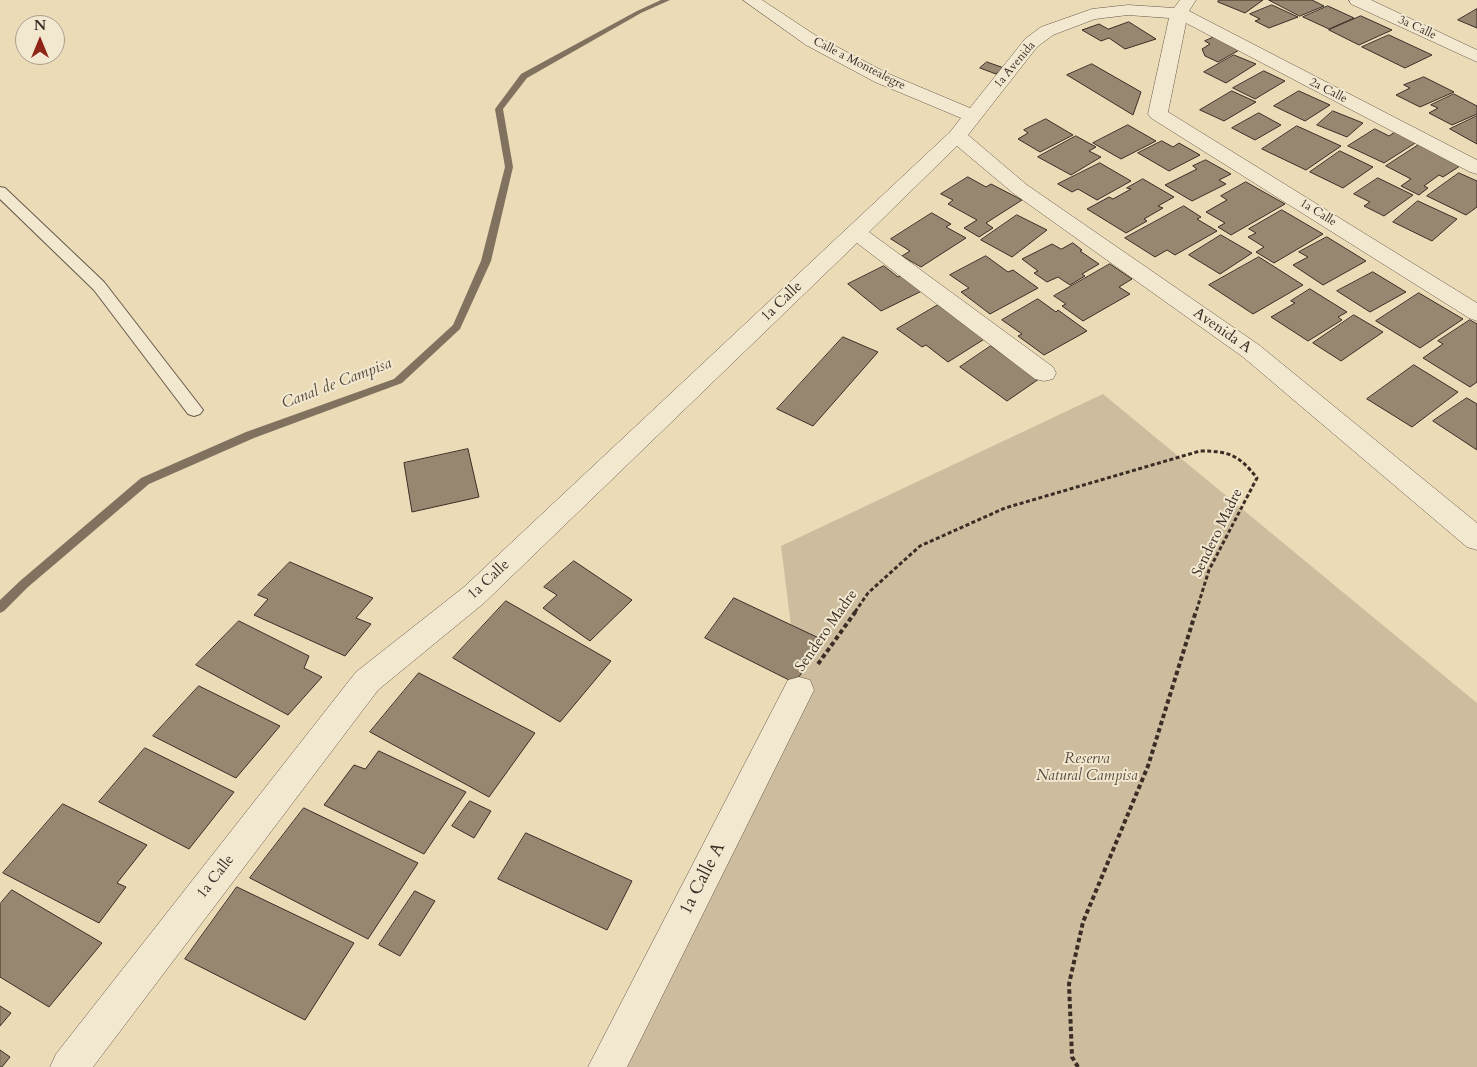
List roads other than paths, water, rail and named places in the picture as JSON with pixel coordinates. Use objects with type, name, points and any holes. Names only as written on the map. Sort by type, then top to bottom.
[{"type":"street","name":"Calle a Montealegre","points":[[751,0],[812,41],[882,78],[965,126]]},
{"type":"street","name":"3a Calle","points":[[1358,0],[1477,57]]},
{"type":"street","points":[[1074,5],[1092,14]]},
{"type":"street","name":"1a Avenida","points":[[965,126],[1031,43],[1047,31],[1092,14],[1183,7]]},
{"type":"street","name":"1a Calle","points":[[1183,7],[1158,114],[1477,313]]},
{"type":"street","name":"2a Calle","points":[[1183,7],[1477,168]]},
{"type":"street","name":"1a Calle","points":[[69,1067],[367,681],[474,595],[965,126]]},
{"type":"street","name":"Avenida A","points":[[965,126],[1020,189],[1251,351],[1477,539]]},
{"type":"street","points":[[856,232],[1044,373]]},
{"type":"street","name":"1a Calle A","points":[[607,1067],[799,690]]},
{"type":"lane","points":[[0,191],[99,286],[194,410]]},
{"type":"waterway","name":"Canal de Campisa","points":[[0,608],[24,584],[145,481],[250,435],[398,381],[457,327],[486,261],[509,167],[499,109],[524,76],[639,12],[667,0]]},
{"type":"park label","name":"Reserva Natural Campisa","points":[[1087,768]]}]
